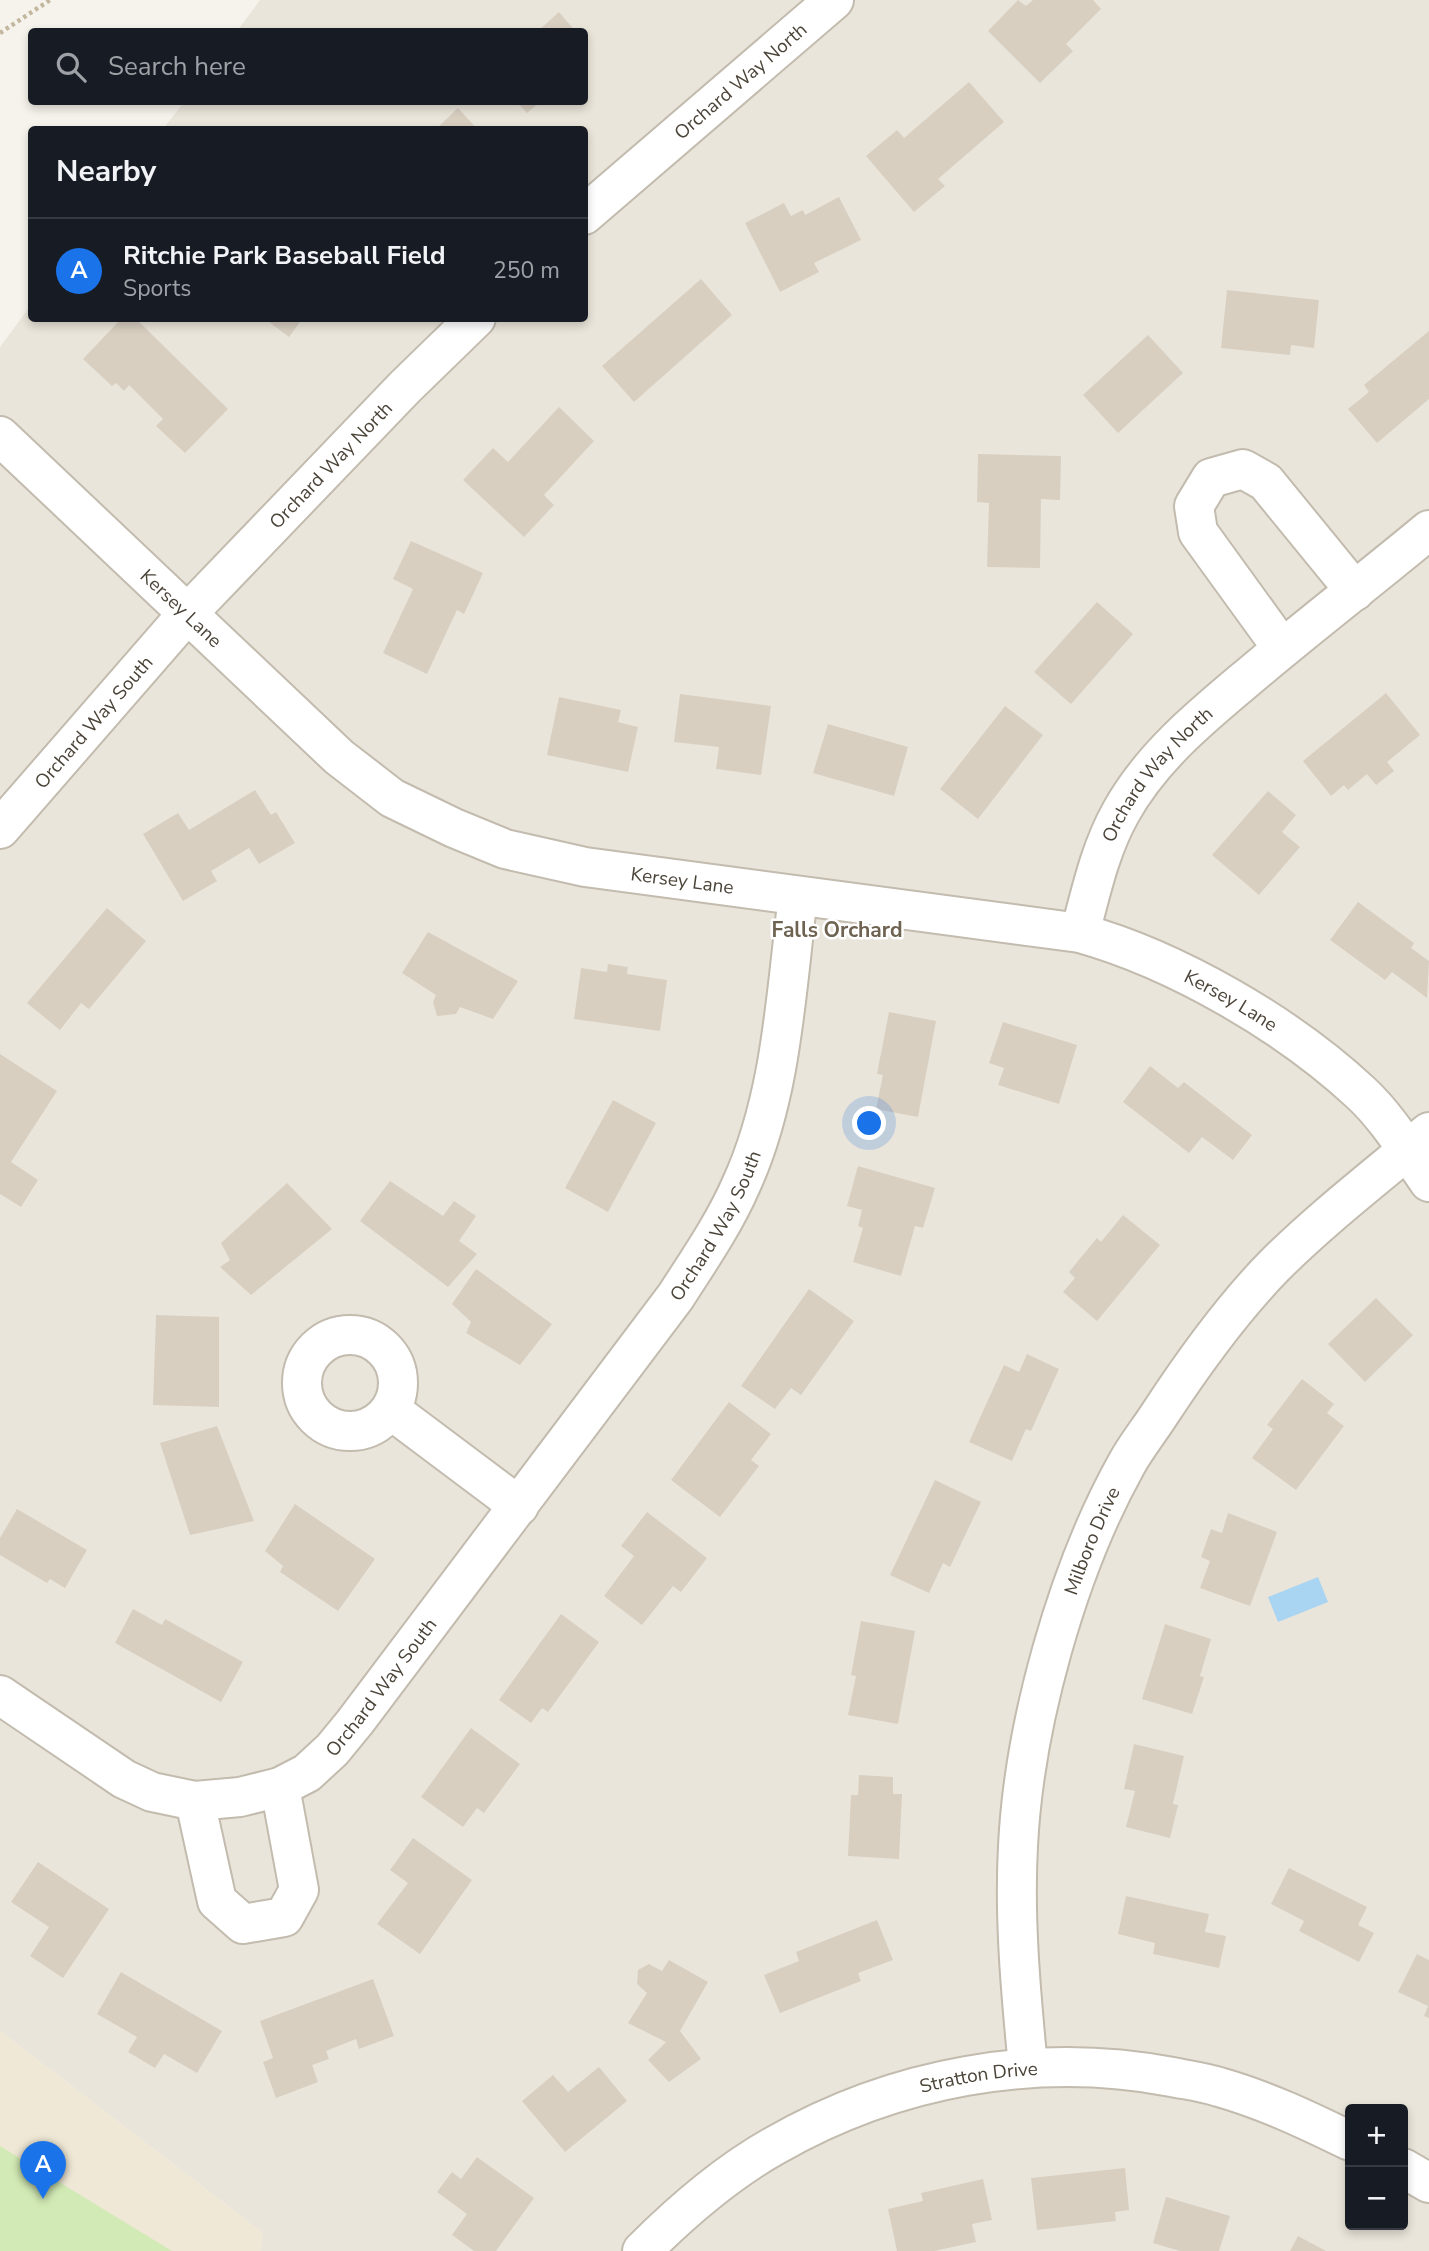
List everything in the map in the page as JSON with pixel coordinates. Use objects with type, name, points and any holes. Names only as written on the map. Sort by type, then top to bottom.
[{"type":"street","name":"Orchard Way North","points":[[588,212],[834,0]]},
{"type":"street","name":"Orchard Way North","points":[[187,614],[405,387],[472,322]]},
{"type":"street","name":"Kersey Lane","points":[[0,436],[340,757],[393,798],[505,849],[585,867],[1080,933],[1119,944],[1241,1003],[1314,1055],[1418,1141],[1429,1182]]},
{"type":"street","points":[[1282,648],[1198,532],[1194,506],[1211,478],[1243,469],[1266,482],[1355,591]]},
{"type":"street","name":"Orchard Way North","points":[[1080,933],[1104,847],[1139,784],[1168,749],[1201,716],[1282,648],[1429,530]]},
{"type":"street","name":"Orchard Way South","points":[[0,830],[187,614]]},
{"type":"street","name":"Orchard Way South","points":[[0,1695],[124,1779],[152,1792],[195,1801],[240,1797],[280,1787],[307,1773],[355,1722],[519,1506],[676,1296],[710,1242],[741,1186],[755,1149],[777,1060],[798,896]]},
{"type":"street","name":"Milboro Drive","points":[[1028,2067],[1016,1910],[1023,1784],[1040,1698],[1062,1616],[1091,1538],[1126,1465],[1216,1333],[1273,1267],[1418,1141]]},
{"type":"street","points":[[391,1410],[519,1506]]},
{"type":"street","points":[[195,1801],[217,1901],[243,1924],[284,1916],[299,1890],[280,1787]]},
{"type":"street","name":"Stratton Drive","points":[[642,2251],[671,2222],[733,2172],[813,2124],[908,2089],[967,2076],[1028,2067],[1086,2066],[1146,2072],[1216,2086],[1282,2108],[1345,2139]]},
{"type":"street","points":[[1408,2171],[1429,2183]]},
{"type":"path","points":[[0,33],[50,0]]},
{"type":"shaded area","points":[[260,0],[1429,0],[1429,2251],[260,2251],[263,2233],[0,2031],[0,347],[28,309],[28,322],[588,322],[588,126],[165,126],[182,105],[588,105],[588,28],[239,28]]},
{"type":"shaded area","points":[[0,2031],[263,2233],[260,2251],[0,2251]]},
{"type":"green space","points":[[0,2146],[172,2251],[0,2251]]},
{"type":"water","points":[[1318,1577],[1328,1602],[1278,1622],[1268,1597]]},
{"type":"building","points":[[1018,0],[1026,6],[1033,0],[1093,0],[1101,9],[1066,44],[1073,51],[1040,83],[988,31]]},
{"type":"building","points":[[559,12],[573,28],[541,28]]},
{"type":"building","points":[[969,82],[1004,122],[938,179],[945,186],[914,212],[866,156],[897,130],[904,138]]},
{"type":"building","points":[[520,105],[536,105],[527,113]]},
{"type":"building","points":[[458,108],[474,126],[439,126]]},
{"type":"building","points":[[839,197],[861,240],[814,263],[819,272],[780,292],[745,223],[784,203],[791,216],[803,210],[805,215]]},
{"type":"building","points":[[701,279],[732,315],[634,402],[602,366]]},
{"type":"building","points":[[1227,290],[1319,300],[1314,348],[1291,345],[1290,355],[1221,348]]},
{"type":"building","points":[[118,322],[139,322],[228,409],[185,453],[156,426],[163,419],[129,385],[124,391],[116,383],[112,386],[83,359]]},
{"type":"building","points":[[269,322],[300,322],[289,337]]},
{"type":"building","points":[[1429,331],[1429,399],[1377,443],[1348,409],[1369,392],[1364,385]]},
{"type":"building","points":[[1148,335],[1183,373],[1118,433],[1083,395]]},
{"type":"building","points":[[559,407],[594,441],[544,495],[554,505],[524,537],[463,480],[493,448],[508,462]]},
{"type":"building","points":[[978,454],[1061,456],[1060,500],[1041,499],[1040,568],[987,567],[989,503],[977,502]]},
{"type":"building","points":[[411,541],[483,573],[464,614],[457,610],[427,674],[383,653],[413,589],[393,579]]},
{"type":"building","points":[[1097,602],[1133,634],[1071,704],[1034,672]]},
{"type":"building","points":[[1386,693],[1420,735],[1387,762],[1394,771],[1376,785],[1367,774],[1348,790],[1344,785],[1331,796],[1303,761]]},
{"type":"building","points":[[680,694],[771,706],[761,775],[716,769],[719,747],[674,742]]},
{"type":"building","points":[[559,697],[621,710],[618,722],[638,727],[628,772],[547,755]]},
{"type":"building","points":[[1005,706],[1043,735],[978,819],[940,789]]},
{"type":"building","points":[[828,724],[908,747],[894,796],[813,773]]},
{"type":"building","points":[[255,790],[271,815],[276,812],[295,843],[259,864],[249,848],[211,871],[217,881],[183,901],[143,834],[178,813],[189,830]]},
{"type":"building","points":[[1268,791],[1296,815],[1282,832],[1300,847],[1259,895],[1212,855]]},
{"type":"building","points":[[1358,902],[1414,943],[1411,948],[1429,961],[1427,998],[1392,972],[1385,980],[1330,940]]},
{"type":"building","points":[[107,908],[146,941],[89,1009],[81,1003],[60,1030],[27,1003]]},
{"type":"building","points":[[428,932],[518,981],[493,1019],[460,1007],[456,1014],[437,1016],[433,1002],[436,995],[402,973]]},
{"type":"building","points":[[608,964],[628,967],[627,974],[667,980],[660,1031],[574,1019],[581,968],[607,972]]},
{"type":"building","points":[[889,1012],[936,1021],[918,1117],[876,1109],[883,1075],[877,1074]]},
{"type":"building","points":[[1003,1022],[1077,1045],[1059,1104],[998,1085],[1004,1068],[989,1063]]},
{"type":"building","points":[[0,1054],[57,1091],[11,1162],[38,1180],[21,1207],[0,1194]]},
{"type":"building","points":[[1150,1066],[1178,1088],[1184,1082],[1252,1135],[1233,1160],[1202,1137],[1189,1153],[1123,1102]]},
{"type":"building","points":[[613,1100],[656,1123],[608,1212],[565,1188]]},
{"type":"building","points":[[858,1166],[935,1188],[923,1228],[915,1226],[901,1276],[853,1262],[863,1228],[858,1226],[862,1210],[847,1206]]},
{"type":"building","points":[[390,1181],[443,1216],[454,1201],[476,1216],[459,1241],[477,1254],[448,1287],[360,1221]]},
{"type":"building","points":[[287,1183],[332,1229],[251,1295],[220,1267],[230,1260],[221,1243]]},
{"type":"building","points":[[1123,1215],[1160,1245],[1097,1321],[1063,1292],[1075,1278],[1069,1272],[1097,1238],[1101,1242]]},
{"type":"building","points":[[476,1269],[552,1324],[520,1365],[466,1333],[471,1322],[452,1304]]},
{"type":"building","points":[[809,1289],[854,1321],[801,1395],[791,1388],[775,1409],[741,1386]]},
{"type":"building","points":[[1376,1298],[1413,1335],[1365,1382],[1328,1344]]},
{"type":"building","points":[[156,1315],[219,1317],[219,1407],[153,1405]]},
{"type":"building","points":[[1027,1354],[1059,1369],[1031,1431],[1026,1429],[1012,1461],[969,1442],[1004,1365],[1019,1372]]},
{"type":"building","points":[[1302,1379],[1334,1404],[1327,1413],[1344,1426],[1296,1490],[1252,1458],[1273,1429],[1267,1425]]},
{"type":"building","points":[[729,1402],[771,1434],[751,1460],[759,1466],[720,1517],[671,1480]]},
{"type":"building","points":[[217,1426],[254,1521],[190,1535],[160,1443]]},
{"type":"building","points":[[935,1480],[981,1502],[950,1567],[943,1563],[929,1593],[890,1575]]},
{"type":"building","points":[[295,1504],[375,1559],[338,1611],[280,1572],[283,1566],[265,1551]]},
{"type":"building","points":[[17,1509],[87,1550],[65,1588],[50,1579],[47,1583],[0,1555],[0,1538]]},
{"type":"building","points":[[647,1512],[707,1558],[681,1592],[673,1586],[642,1625],[604,1596],[634,1556],[621,1546]]},
{"type":"building","points":[[1228,1513],[1277,1532],[1250,1606],[1200,1588],[1210,1561],[1201,1557],[1211,1529],[1222,1533]]},
{"type":"building","points":[[133,1609],[162,1625],[165,1619],[243,1662],[221,1702],[115,1643]]},
{"type":"building","points":[[561,1614],[599,1642],[548,1712],[542,1708],[531,1723],[499,1700]]},
{"type":"building","points":[[861,1621],[915,1631],[898,1724],[848,1715],[856,1676],[851,1675]]},
{"type":"building","points":[[1165,1624],[1211,1639],[1200,1676],[1204,1677],[1192,1714],[1142,1699]]},
{"type":"building","points":[[471,1728],[520,1764],[484,1813],[477,1808],[463,1827],[421,1797]]},
{"type":"building","points":[[1134,1744],[1184,1756],[1173,1804],[1178,1805],[1170,1838],[1126,1827],[1135,1791],[1124,1789]]},
{"type":"building","points":[[859,1775],[893,1777],[893,1794],[902,1794],[899,1859],[848,1856],[851,1795],[858,1795]]},
{"type":"building","points":[[413,1838],[472,1880],[420,1954],[377,1924],[408,1883],[390,1870]]},
{"type":"building","points":[[38,1862],[109,1909],[63,1978],[30,1956],[49,1927],[11,1902]]},
{"type":"building","points":[[1289,1868],[1367,1907],[1358,1925],[1374,1933],[1359,1962],[1299,1931],[1304,1921],[1271,1904]]},
{"type":"building","points":[[1126,1896],[1209,1914],[1205,1932],[1226,1936],[1219,1968],[1153,1954],[1155,1943],[1118,1934]]},
{"type":"building","points":[[877,1920],[893,1960],[858,1973],[861,1981],[780,2013],[764,1975],[799,1961],[796,1952]]},
{"type":"building","points":[[1417,1954],[1429,1960],[1429,2018],[1424,2016],[1428,2006],[1398,1992]]},
{"type":"building","points":[[669,1960],[708,1982],[680,2031],[701,2059],[669,2082],[648,2060],[666,2042],[628,2023],[647,1993],[637,1984],[638,1970],[649,1964],[662,1971]]},
{"type":"building","points":[[121,1972],[222,2031],[197,2073],[164,2054],[155,2068],[128,2052],[137,2037],[97,2014]]},
{"type":"building","points":[[373,1979],[394,2036],[359,2049],[356,2039],[326,2051],[329,2059],[312,2065],[318,2082],[276,2098],[263,2062],[273,2058],[260,2021]]},
{"type":"building","points":[[599,2067],[627,2101],[565,2152],[522,2101],[553,2075],[568,2092]]},
{"type":"building","points":[[477,2157],[534,2198],[496,2251],[474,2251],[452,2235],[467,2214],[437,2192],[452,2172],[461,2179]]},
{"type":"building","points":[[1125,2168],[1129,2210],[1115,2212],[1116,2221],[1037,2230],[1031,2178]]},
{"type":"building","points":[[983,2179],[992,2220],[972,2224],[976,2242],[934,2251],[897,2251],[888,2209],[923,2201],[921,2193]]},
{"type":"building","points":[[1166,2197],[1230,2216],[1219,2251],[1180,2251],[1153,2243]]},
{"type":"building","points":[[1298,2236],[1326,2251],[1290,2251]]},
{"type":"place","name":"Ritchie Park Baseball Field","points":[[43,2199]]},
{"type":"district","name":"Falls Orchard","points":[[837,930]]}]
